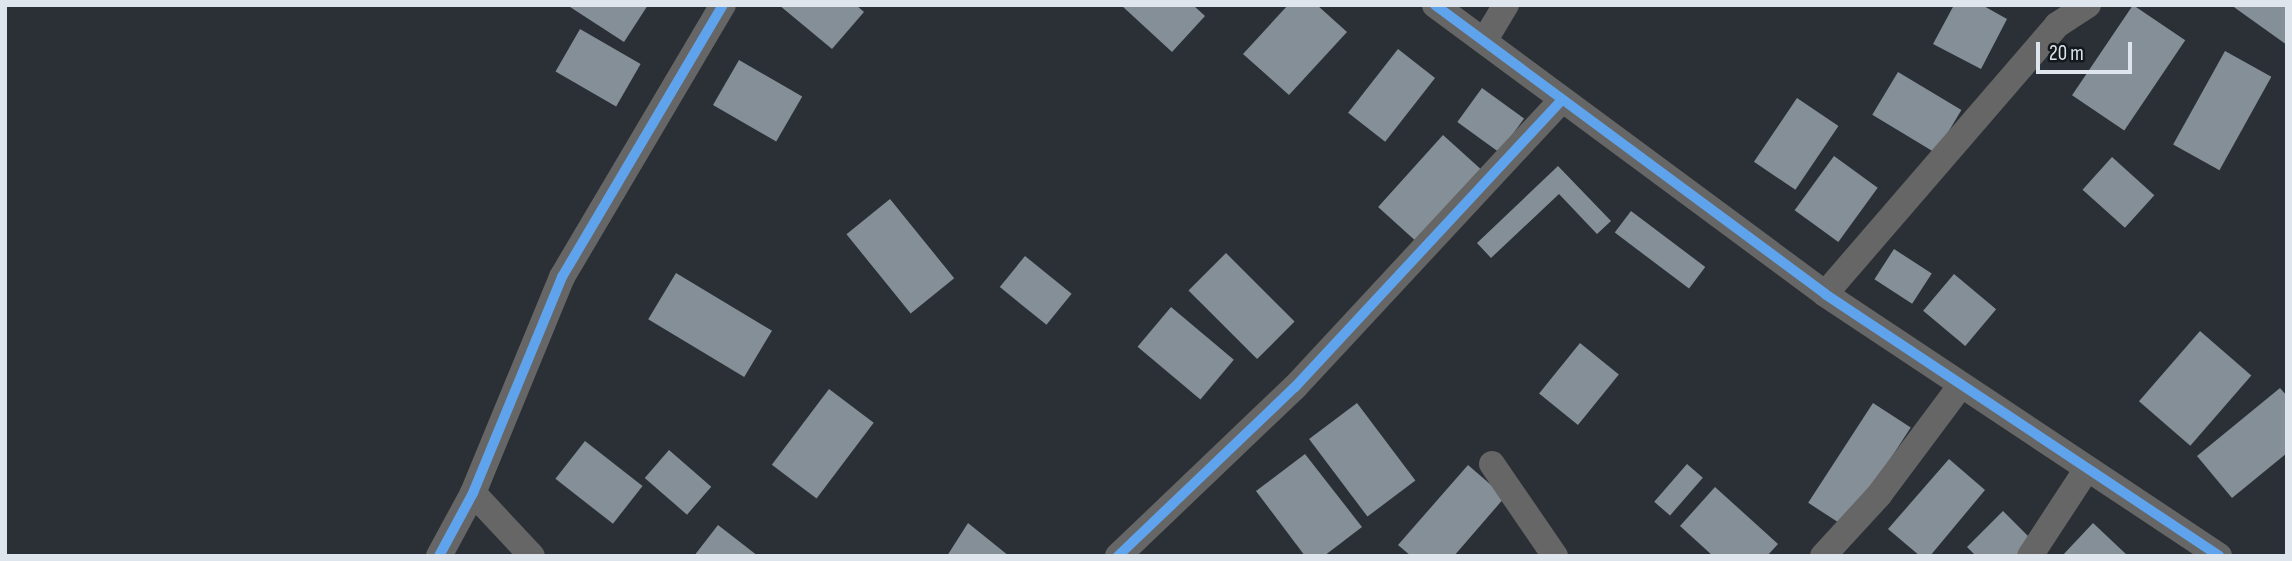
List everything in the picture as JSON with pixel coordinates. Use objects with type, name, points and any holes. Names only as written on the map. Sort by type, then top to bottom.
[{"type":"street","points":[[439,556],[473,493],[562,277],[723,5]]},
{"type":"street","points":[[1435,5],[1486,38],[1560,102],[1825,294],[2219,556]]},
{"type":"street","points":[[1486,38],[1506,5]]},
{"type":"street","points":[[1825,294],[2057,25],[2088,5]]},
{"type":"street","points":[[1118,556],[1295,387],[1560,102]]},
{"type":"street","points":[[1823,556],[1879,495],[1961,386]]},
{"type":"street","points":[[1492,464],[1555,556]]},
{"type":"street","points":[[2030,556],[2087,469]]},
{"type":"street","points":[[473,493],[532,556]]},
{"type":"building","points":[[567,5],[648,5],[624,42]]},
{"type":"building","points":[[779,5],[856,5],[864,12],[832,49]]},
{"type":"building","points":[[1121,5],[1193,5],[1205,16],[1172,52]]},
{"type":"building","points":[[1288,5],[1317,5],[1347,32],[1289,95],[1243,54]]},
{"type":"building","points":[[1954,5],[1982,5],[2007,19],[1981,69],[1933,44]]},
{"type":"building","points":[[2133,5],[2185,40],[2124,131],[2072,95]]},
{"type":"building","points":[[2231,5],[2287,5],[2287,45]]},
{"type":"building","points":[[580,29],[641,64],[616,106],[556,71]]},
{"type":"building","points":[[1398,49],[1435,78],[1385,142],[1348,113]]},
{"type":"building","points":[[2225,51],[2271,77],[2219,170],[2173,145]]},
{"type":"building","points":[[739,60],[802,96],[776,142],[713,105]]},
{"type":"building","points":[[1898,72],[1961,110],[1936,153],[1872,115]]},
{"type":"building","points":[[1482,88],[1524,119],[1499,153],[1457,122]]},
{"type":"building","points":[[1797,98],[1838,126],[1795,190],[1754,162]]},
{"type":"building","points":[[1443,135],[1481,169],[1416,241],[1378,207]]},
{"type":"building","points":[[1834,156],[1878,188],[1838,242],[1795,210]]},
{"type":"building","points":[[2112,157],[2154,195],[2125,228],[2083,190]]},
{"type":"building","points":[[1558,166],[1611,221],[1597,234],[1559,194],[1491,258],[1477,243]]},
{"type":"building","points":[[890,199],[954,278],[911,314],[846,234]]},
{"type":"building","points":[[1631,211],[1705,267],[1689,289],[1615,233]]},
{"type":"building","points":[[1894,249],[1932,274],[1912,304],[1874,279]]},
{"type":"building","points":[[1226,253],[1295,322],[1257,359],[1189,290]]},
{"type":"building","points":[[1025,256],[1072,294],[1046,325],[1000,287]]},
{"type":"building","points":[[676,273],[772,331],[744,377],[648,319]]},
{"type":"building","points":[[1954,274],[1996,309],[1965,346],[1923,311]]},
{"type":"building","points":[[1171,307],[1234,360],[1200,400],[1138,347]]},
{"type":"building","points":[[2200,331],[2251,376],[2190,446],[2139,401]]},
{"type":"building","points":[[1580,343],[1619,374],[1578,425],[1539,394]]},
{"type":"building","points":[[2280,388],[2287,396],[2287,453],[2232,498],[2197,456]]},
{"type":"building","points":[[829,389],[874,423],[817,499],[772,465]]},
{"type":"building","points":[[1357,403],[1415,480],[1367,517],[1309,439]]},
{"type":"building","points":[[1873,403],[1911,428],[1846,527],[1808,503]]},
{"type":"building","points":[[585,441],[643,486],[613,524],[555,479]]},
{"type":"building","points":[[669,450],[711,487],[687,515],[645,478]]},
{"type":"building","points":[[1305,454],[1362,527],[1324,556],[1305,556],[1256,491]]},
{"type":"building","points":[[1949,459],[1985,490],[1930,556],[1920,556],[1888,529]]},
{"type":"building","points":[[1687,464],[1703,478],[1670,516],[1654,502]]},
{"type":"building","points":[[1468,465],[1505,497],[1454,556],[1411,556],[1398,545]]},
{"type":"building","points":[[1715,487],[1778,544],[1767,556],[1713,556],[1680,526]]},
{"type":"building","points":[[2003,511],[2036,544],[2024,556],[1976,556],[1967,547]]},
{"type":"building","points":[[968,523],[1009,556],[947,556]]},
{"type":"building","points":[[2093,523],[2128,556],[2062,556]]},
{"type":"building","points":[[718,525],[758,556],[694,556]]},
{"type":"cycle path","points":[[439,556],[473,493],[562,277],[723,5]]},
{"type":"cycle path","points":[[1435,5],[1825,294],[2219,556]]},
{"type":"cycle path","points":[[1118,556],[1295,387],[1560,102]]}]
